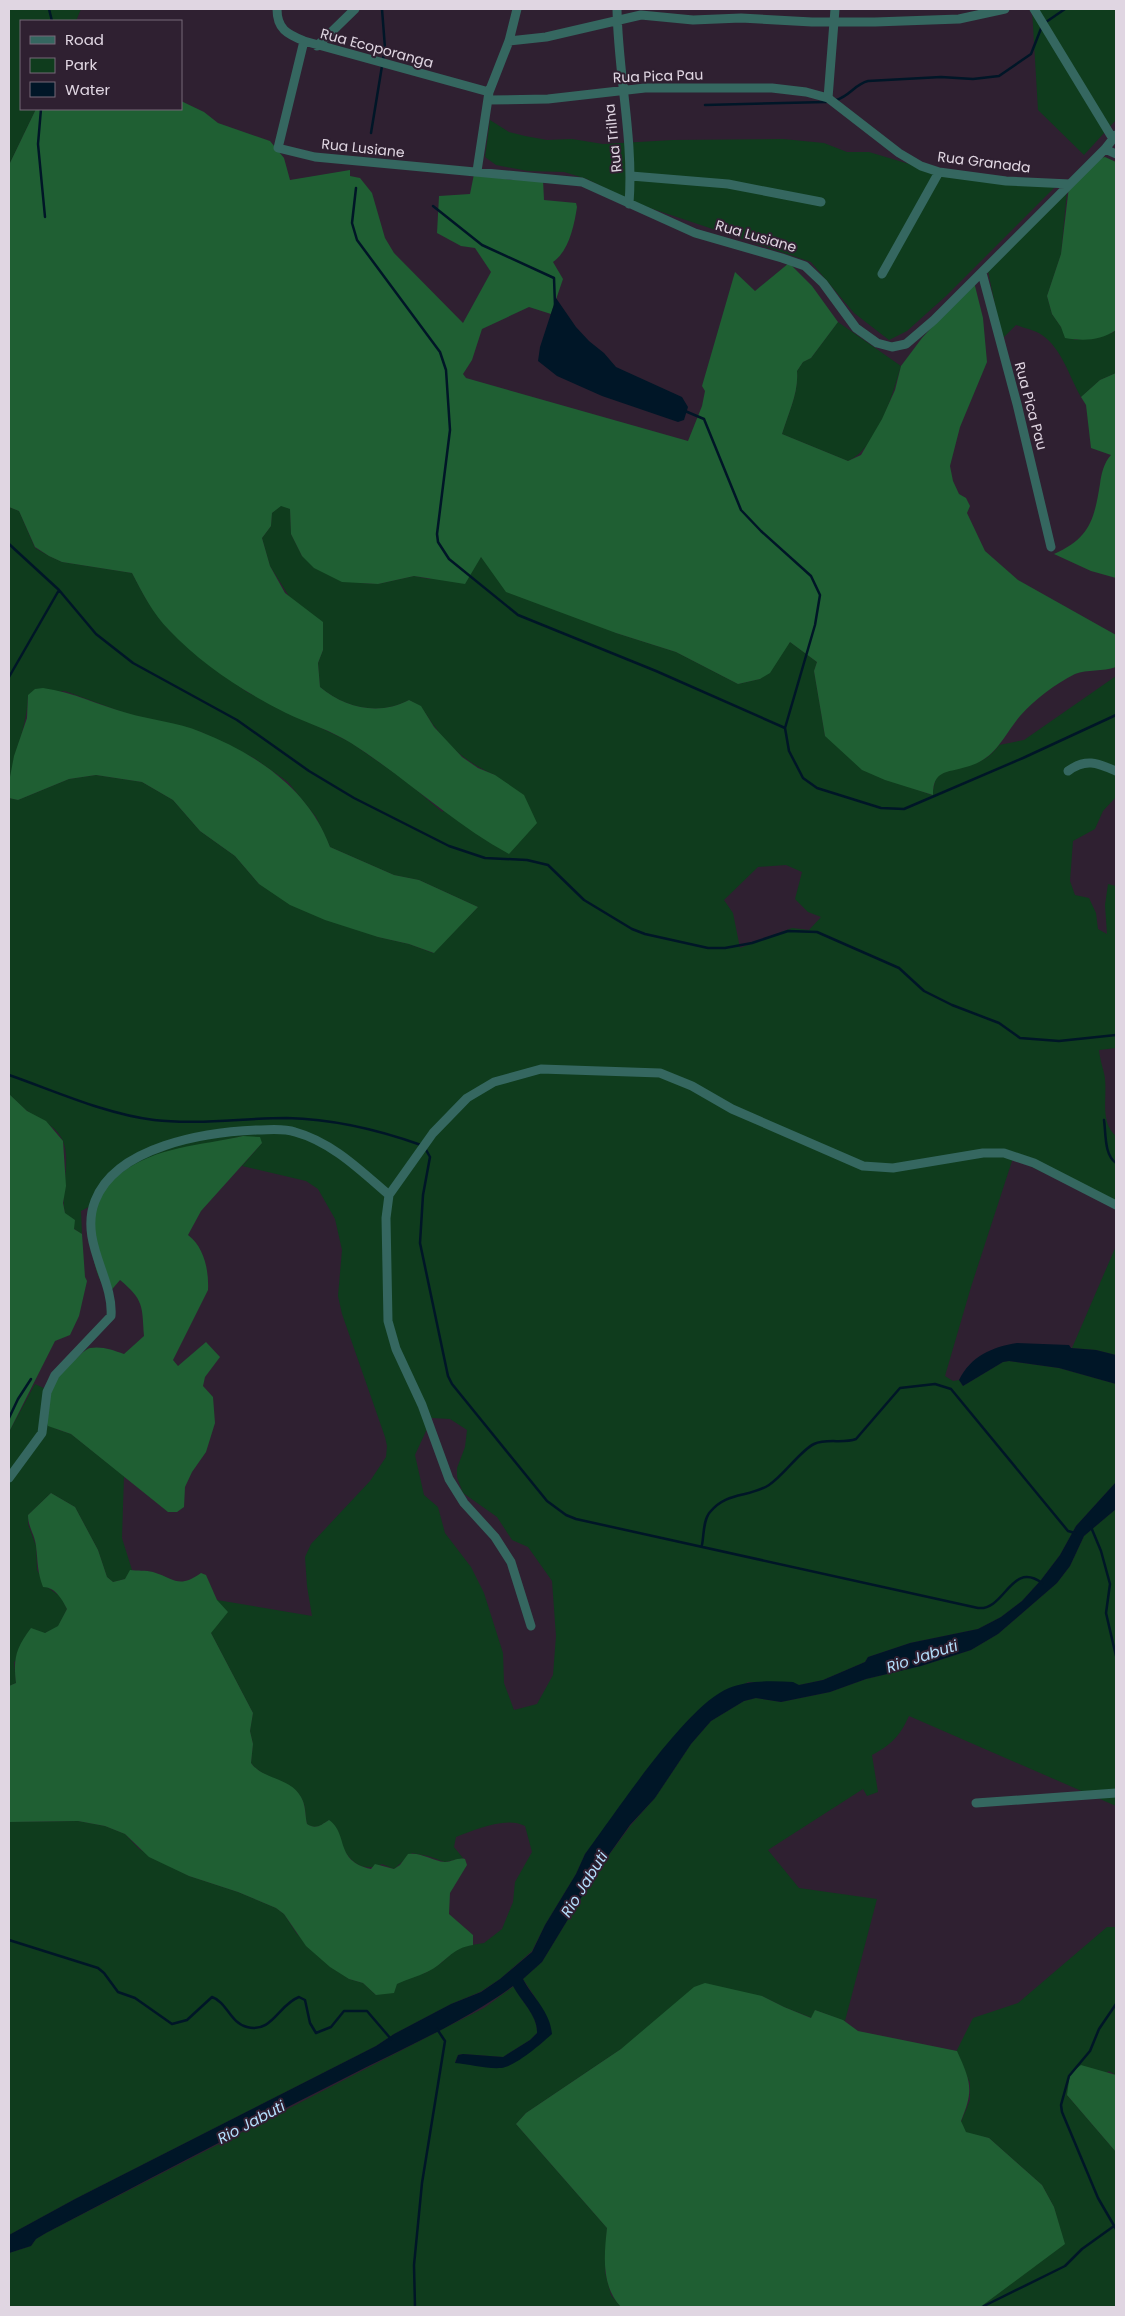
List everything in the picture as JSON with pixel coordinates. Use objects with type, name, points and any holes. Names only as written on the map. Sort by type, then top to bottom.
[{"type":"street","name":"Rua Ecoporanga","points":[[277,9],[277,18],[283,31],[304,42],[489,96]]},
{"type":"street","points":[[317,46],[355,9]]},
{"type":"street","points":[[477,171],[489,96],[509,41],[517,9]]},
{"type":"street","name":"Rua Trilha","points":[[617,9],[622,90],[631,176],[629,204]]},
{"type":"street","points":[[828,98],[835,9]]},
{"type":"street","points":[[509,41],[546,37],[617,19],[641,15],[693,20],[741,18],[835,22],[959,19],[1005,9]]},
{"type":"street","points":[[1034,9],[1115,137]]},
{"type":"street","name":"Rua Lusiane","points":[[304,42],[279,148],[326,158],[582,182],[695,234],[805,266],[814,272],[856,328],[867,338],[884,346],[899,347],[912,340],[982,273],[1106,149],[1115,137]]},
{"type":"street","name":"Rua Pica Pau","points":[[489,96],[548,99],[645,88],[772,88],[806,92],[828,98]]},
{"type":"street","name":"Rua Granada","points":[[828,98],[912,162],[939,172],[1006,181],[1070,184]]},
{"type":"street","points":[[1106,149],[1116,154]]},
{"type":"street","points":[[882,274],[939,172]]},
{"type":"street","points":[[631,176],[728,184],[821,202]]},
{"type":"street","name":"Rua Pica Pau","points":[[982,273],[1017,404],[1051,547]]},
{"type":"street","points":[[1068,771],[1081,763],[1092,762],[1116,771]]},
{"type":"street","points":[[532,1626],[511,1562],[495,1538],[464,1503],[449,1480],[422,1404],[396,1349],[388,1321],[386,1218],[389,1196],[434,1133],[466,1098],[494,1082],[515,1074],[562,1068],[666,1074],[692,1086],[738,1112],[863,1166],[893,1168],[984,1153],[1009,1153],[1034,1163],[1116,1205]]},
{"type":"street","points":[[9,1478],[42,1432],[47,1392],[55,1375],[111,1316],[109,1301],[91,1233],[90,1220],[98,1193],[110,1178],[126,1164],[163,1146],[202,1136],[241,1131],[287,1130],[312,1138],[333,1150],[389,1196]]},
{"type":"street","points":[[976,1803],[1116,1792]]},
{"type":"green space","points":[[9,9],[81,9],[76,20],[20,20],[20,110],[36,110],[9,165]]},
{"type":"green space","points":[[1032,9],[1116,9],[1116,120],[1084,155],[1038,110]]},
{"type":"green space","points":[[182,101],[204,112],[218,123],[270,141],[284,158],[290,180],[350,170],[350,176],[360,178],[372,193],[385,238],[394,253],[463,323],[491,272],[475,248],[461,246],[437,233],[439,196],[470,194],[474,174],[512,180],[543,180],[544,200],[576,203],[577,207],[567,245],[553,262],[563,279],[551,314],[529,307],[482,329],[472,360],[463,374],[466,378],[688,441],[702,406],[705,391],[702,386],[735,272],[755,291],[789,263],[812,286],[838,322],[811,358],[803,362],[797,371],[795,395],[782,434],[848,461],[861,455],[882,419],[895,390],[901,366],[922,338],[974,282],[983,318],[987,362],[960,427],[950,466],[953,481],[959,494],[966,498],[970,506],[967,513],[985,551],[1018,580],[1116,635],[1116,667],[1106,670],[1080,672],[1053,687],[1020,716],[998,747],[985,759],[938,777],[935,781],[933,795],[885,780],[862,770],[825,736],[814,671],[817,662],[790,642],[770,673],[760,679],[738,684],[676,652],[616,633],[506,592],[481,557],[465,584],[414,576],[378,584],[342,582],[314,568],[302,556],[291,534],[290,509],[281,506],[272,513],[271,526],[262,538],[270,566],[285,593],[323,622],[323,650],[318,663],[320,687],[351,705],[386,708],[409,700],[421,706],[434,727],[462,757],[478,768],[495,775],[524,795],[537,823],[509,854],[448,814],[351,743],[270,705],[209,666],[163,624],[148,603],[132,573],[62,562],[35,547],[19,511],[9,507],[9,165],[36,110],[182,110]]},
{"type":"green space","points":[[490,120],[509,132],[525,136],[547,140],[572,139],[603,144],[673,140],[783,139],[824,143],[847,152],[869,152],[946,175],[1055,187],[946,296],[907,331],[889,340],[854,313],[811,262],[635,203],[587,179],[564,172],[528,171],[496,165],[485,157]]},
{"type":"green space","points":[[1105,157],[1116,162],[1116,330],[1098,338],[1078,340],[1065,338],[1061,327],[1052,314],[1047,296],[1061,254],[1070,178],[1080,178],[1093,160]]},
{"type":"green space","points":[[1067,190],[1061,254],[1047,296],[1052,314],[1061,327],[1075,340],[1112,333],[1116,330],[1116,373],[1100,380],[1081,397],[1060,355],[1042,335],[1016,325],[1002,339],[988,271]]},
{"type":"green space","points":[[838,322],[901,366],[888,406],[876,433],[859,454],[848,461],[782,434],[795,395],[797,371],[803,362],[811,358]]},
{"type":"green space","points":[[1116,373],[1116,578],[1091,571],[1054,554],[1076,541],[1088,526],[1095,508],[1103,469],[1111,455],[1091,448],[1086,405],[1081,397],[1100,380]]},
{"type":"green space","points":[[281,505],[290,509],[291,534],[302,556],[360,583],[378,584],[414,576],[429,579],[481,557],[616,633],[676,652],[738,684],[760,679],[790,642],[817,662],[814,671],[825,736],[915,789],[932,795],[936,777],[944,772],[985,759],[999,745],[1024,740],[1116,676],[1116,797],[1103,811],[1095,829],[1073,841],[1070,881],[1075,895],[1089,898],[1096,913],[1098,929],[1107,934],[1105,905],[1108,884],[1116,886],[1116,1048],[1099,1050],[1105,1081],[1107,1123],[1116,1136],[1116,1207],[1013,1158],[971,1287],[945,1376],[953,1381],[959,1380],[963,1386],[1003,1362],[1009,1361],[1059,1368],[1116,1384],[1116,1482],[1076,1526],[1060,1555],[1041,1580],[1022,1601],[1001,1617],[978,1629],[910,1643],[868,1657],[865,1662],[823,1680],[799,1685],[748,1682],[690,1718],[585,1854],[576,1874],[545,1925],[532,1951],[500,1979],[480,1992],[451,2004],[394,2034],[376,2046],[75,2199],[9,2235],[9,1822],[78,1821],[105,1826],[125,1834],[139,1849],[189,1876],[238,1892],[276,1908],[284,1914],[297,1934],[349,1979],[363,1983],[376,1995],[413,1975],[425,1973],[441,1963],[459,1947],[484,1943],[502,1929],[513,1902],[515,1882],[532,1852],[525,1826],[517,1823],[500,1823],[456,1837],[454,1847],[463,1858],[445,1862],[412,1853],[394,1869],[382,1864],[371,1867],[362,1866],[348,1856],[329,1820],[316,1827],[307,1824],[305,1806],[294,1789],[264,1774],[251,1763],[253,1744],[250,1731],[253,1713],[211,1633],[217,1600],[312,1616],[305,1557],[311,1544],[370,1481],[386,1457],[387,1446],[385,1437],[342,1314],[338,1296],[342,1250],[335,1219],[318,1189],[306,1181],[242,1166],[262,1143],[243,1136],[216,1142],[81,1211],[82,1234],[72,1226],[66,1216],[64,1192],[66,1153],[60,1135],[52,1127],[26,1110],[9,1094],[9,798],[18,800],[69,779],[96,775],[142,782],[173,800],[200,831],[235,856],[259,884],[378,937],[409,944],[433,953],[478,907],[419,880],[394,875],[330,847],[316,817],[288,782],[254,758],[201,732],[125,713],[65,691],[28,695],[23,728],[9,782],[9,507],[19,511],[35,548],[62,562],[132,573],[146,599],[168,629],[199,657],[247,692],[350,742],[406,781],[442,812],[495,775],[469,761],[454,749],[422,709],[409,700],[386,708],[363,707],[351,705],[340,700],[320,687],[318,663],[323,650],[270,566],[262,538],[271,526],[272,513]],"holes":[[[786,865],[802,872],[795,899],[808,912],[821,917],[809,930],[792,928],[740,948],[733,913],[724,900],[758,867]],[[432,1418],[450,1419],[467,1430],[465,1447],[457,1468],[457,1477],[463,1493],[497,1517],[512,1540],[528,1547],[552,1581],[556,1636],[553,1675],[537,1704],[514,1710],[504,1683],[503,1653],[484,1593],[471,1567],[445,1533],[438,1507],[424,1495],[415,1455]]]},
{"type":"green space","points":[[43,688],[127,713],[183,726],[201,732],[241,751],[278,776],[294,791],[321,826],[330,847],[394,875],[419,880],[478,907],[434,953],[325,920],[290,905],[259,884],[235,856],[200,831],[173,800],[142,782],[96,775],[69,779],[18,800],[9,798],[9,782],[14,756],[27,718],[28,695],[35,689]]},
{"type":"green space","points":[[9,1094],[27,1111],[46,1121],[63,1141],[66,1186],[63,1203],[65,1213],[75,1220],[74,1229],[82,1234],[85,1277],[87,1281],[79,1316],[70,1335],[55,1341],[9,1432]]},
{"type":"green space","points":[[243,1136],[260,1137],[262,1143],[201,1211],[188,1235],[202,1252],[208,1275],[208,1290],[173,1360],[178,1366],[206,1342],[220,1357],[205,1377],[203,1386],[213,1397],[215,1423],[206,1452],[192,1472],[185,1487],[184,1507],[177,1512],[168,1512],[71,1434],[48,1426],[46,1406],[51,1387],[57,1378],[85,1350],[99,1348],[124,1354],[144,1336],[142,1310],[134,1293],[120,1280],[108,1294],[96,1270],[92,1234],[99,1200],[107,1184],[134,1165],[163,1152]]},
{"type":"green space","points":[[1116,1246],[1116,1355],[1096,1350],[1072,1348]]},
{"type":"green space","points":[[35,1384],[50,1391],[56,1429],[71,1434],[124,1476],[122,1538],[132,1570],[125,1579],[113,1582],[107,1577],[98,1550],[75,1507],[51,1493],[28,1515],[28,1524],[36,1546],[37,1570],[47,1587],[61,1597],[67,1609],[58,1627],[45,1633],[14,1662],[16,1683],[9,1686],[9,1432]]},
{"type":"green space","points":[[51,1493],[75,1507],[98,1550],[107,1577],[113,1582],[125,1579],[130,1570],[150,1571],[182,1582],[201,1573],[206,1575],[217,1600],[228,1612],[211,1633],[253,1713],[250,1731],[253,1744],[251,1763],[262,1773],[284,1782],[296,1790],[304,1803],[307,1824],[316,1827],[329,1820],[339,1832],[347,1854],[359,1865],[371,1869],[375,1864],[394,1869],[400,1865],[408,1854],[418,1854],[445,1862],[465,1859],[467,1865],[450,1893],[449,1914],[473,1935],[473,1945],[459,1949],[427,1972],[397,1984],[394,1993],[376,1995],[363,1983],[349,1979],[330,1967],[306,1946],[284,1914],[276,1908],[238,1892],[189,1876],[149,1857],[125,1834],[105,1826],[78,1821],[9,1822],[9,1686],[16,1683],[15,1660],[22,1642],[31,1628],[45,1633],[58,1626],[67,1609],[55,1591],[43,1587],[35,1542],[28,1519],[28,1515]]},
{"type":"green space","points":[[1116,1509],[1116,1806],[909,1716],[894,1739],[885,1748],[872,1755],[878,1792],[867,1796],[863,1789],[768,1850],[799,1888],[877,1899],[845,2021],[815,2010],[812,2018],[762,1996],[621,2049],[526,2113],[516,2124],[607,2228],[605,2272],[611,2295],[621,2307],[10,2307],[9,2253],[31,2246],[36,2239],[46,2233],[484,2008],[514,1986],[535,2020],[537,2033],[530,2040],[503,2057],[462,2054],[458,2055],[455,2062],[499,2068],[508,2066],[542,2043],[537,2000],[523,1979],[542,1962],[598,1870],[631,1825],[655,1798],[691,1744],[711,1721],[744,1701],[756,1698],[781,1702],[830,1692],[866,1679],[921,1666],[971,1650],[998,1634],[1057,1583],[1070,1566],[1084,1536]]},
{"type":"green space","points":[[1107,1927],[1116,1927],[1116,2075],[1109,2071],[1067,2095],[1116,2152],[1116,2307],[984,2307],[982,2305],[1064,2243],[1054,2207],[1042,2185],[989,2138],[966,2133],[961,2122],[970,2100],[970,2083],[956,2052],[973,2018],[1018,2003]]},
{"type":"green space","points":[[705,1983],[762,1996],[811,2018],[815,2010],[843,2020],[858,2031],[957,2051],[969,2086],[968,2101],[961,2121],[966,2132],[989,2138],[1042,2185],[1054,2207],[1065,2244],[983,2305],[984,2307],[621,2307],[610,2290],[605,2270],[607,2228],[516,2124],[526,2113],[621,2049],[694,1987]]},
{"type":"green space","points":[[1081,2065],[1116,2075],[1116,2152],[1067,2095],[1070,2073]]},
{"type":"water","points":[[556,298],[576,327],[616,367],[682,397],[688,407],[684,420],[678,422],[602,396],[557,376],[538,361],[540,347]]},
{"type":"water","points":[[1017,1343],[1069,1345],[1071,1348],[1096,1350],[1116,1355],[1116,1384],[1059,1368],[1009,1361],[1003,1362],[963,1386],[959,1380],[976,1359],[991,1350]]},
{"type":"water","name":"Rio Jabuti","points":[[1116,1482],[1116,1509],[1084,1536],[1070,1566],[1057,1583],[998,1634],[971,1650],[921,1666],[866,1679],[830,1692],[781,1702],[756,1698],[744,1701],[711,1721],[691,1744],[655,1798],[630,1825],[598,1870],[542,1962],[523,1979],[545,2012],[552,2034],[521,2059],[501,2068],[455,2063],[458,2055],[463,2054],[503,2057],[530,2040],[537,2033],[537,2027],[532,2015],[513,1986],[493,2000],[430,2036],[46,2233],[36,2239],[31,2246],[9,2253],[9,2235],[75,2199],[376,2046],[394,2034],[451,2004],[481,1992],[500,1979],[532,1952],[545,1925],[576,1874],[585,1854],[632,1788],[672,1737],[712,1698],[737,1685],[777,1681],[793,1682],[799,1685],[823,1680],[865,1662],[868,1657],[910,1643],[978,1629],[1001,1617],[1022,1601],[1041,1580],[1060,1555],[1076,1526]]},
{"type":"waterway","points":[[49,9],[52,20]]},
{"type":"waterway","points":[[382,9],[385,48],[383,60]]},
{"type":"waterway","points":[[1046,22],[1065,9]]},
{"type":"waterway","points":[[836,100],[868,81],[941,77],[973,79],[999,76],[1031,54],[1042,26]]},
{"type":"waterway","points":[[371,133],[382,66]]},
{"type":"waterway","points":[[705,105],[826,102]]},
{"type":"waterway","points":[[41,110],[38,144],[45,217]]},
{"type":"waterway","points":[[356,188],[352,223],[357,240],[440,352],[446,370],[450,430],[437,534],[438,542],[449,559],[518,615],[656,671],[785,728]]},
{"type":"waterway","points":[[433,206],[482,245],[554,278],[555,305]]},
{"type":"waterway","points":[[685,411],[704,419],[741,510],[761,531],[811,576],[820,595],[815,625],[785,728],[789,751],[803,778],[817,788],[881,808],[904,809],[1023,758],[1116,715]]},
{"type":"waterway","points":[[9,544],[59,590],[96,634],[133,663],[237,720],[309,771],[354,798],[449,846],[485,858],[527,860],[548,865],[584,900],[632,929],[645,934],[708,948],[725,948],[752,943],[788,931],[817,932],[899,968],[924,991],[952,1005],[999,1023],[1020,1038],[1059,1041],[1116,1035]]},
{"type":"waterway","points":[[9,677],[59,590]]},
{"type":"waterway","points":[[9,1075],[80,1101],[136,1117],[187,1122],[270,1118],[304,1119],[355,1126],[421,1145]]},
{"type":"waterway","points":[[1104,1120],[1107,1149],[1109,1155],[1116,1163]]},
{"type":"waterway","points":[[425,1148],[430,1157],[423,1195],[420,1243],[448,1376],[452,1384],[547,1501],[566,1515],[576,1519],[978,1608],[987,1607],[995,1602],[1015,1582],[1023,1578],[1031,1578],[1042,1583]]},
{"type":"waterway","points":[[9,1418],[31,1379]]},
{"type":"waterway","points":[[702,1545],[706,1519],[717,1505],[731,1498],[754,1492],[769,1485],[814,1444],[824,1441],[856,1439],[900,1388],[935,1384],[951,1389],[1068,1531],[1075,1533]]},
{"type":"waterway","points":[[1091,1527],[1101,1551],[1110,1584],[1106,1613],[1116,1656]]},
{"type":"waterway","points":[[9,1940],[98,1968],[118,1992],[135,1998],[172,2024],[187,2020],[212,1997],[221,2003],[241,2025],[256,2028],[269,2022],[299,1997],[305,2000],[310,2023],[316,2033],[331,2027],[344,2011],[367,2011],[391,2039]]},
{"type":"waterway","points":[[1116,2004],[1099,2029],[1090,2051],[1069,2076],[1061,2105],[1062,2112],[1098,2198],[1116,2229]]},
{"type":"waterway","points":[[415,2307],[414,2265],[422,2183],[445,2041],[437,2029]]},
{"type":"waterway","points":[[982,2307],[1065,2266],[1082,2249],[1114,2226]]}]
